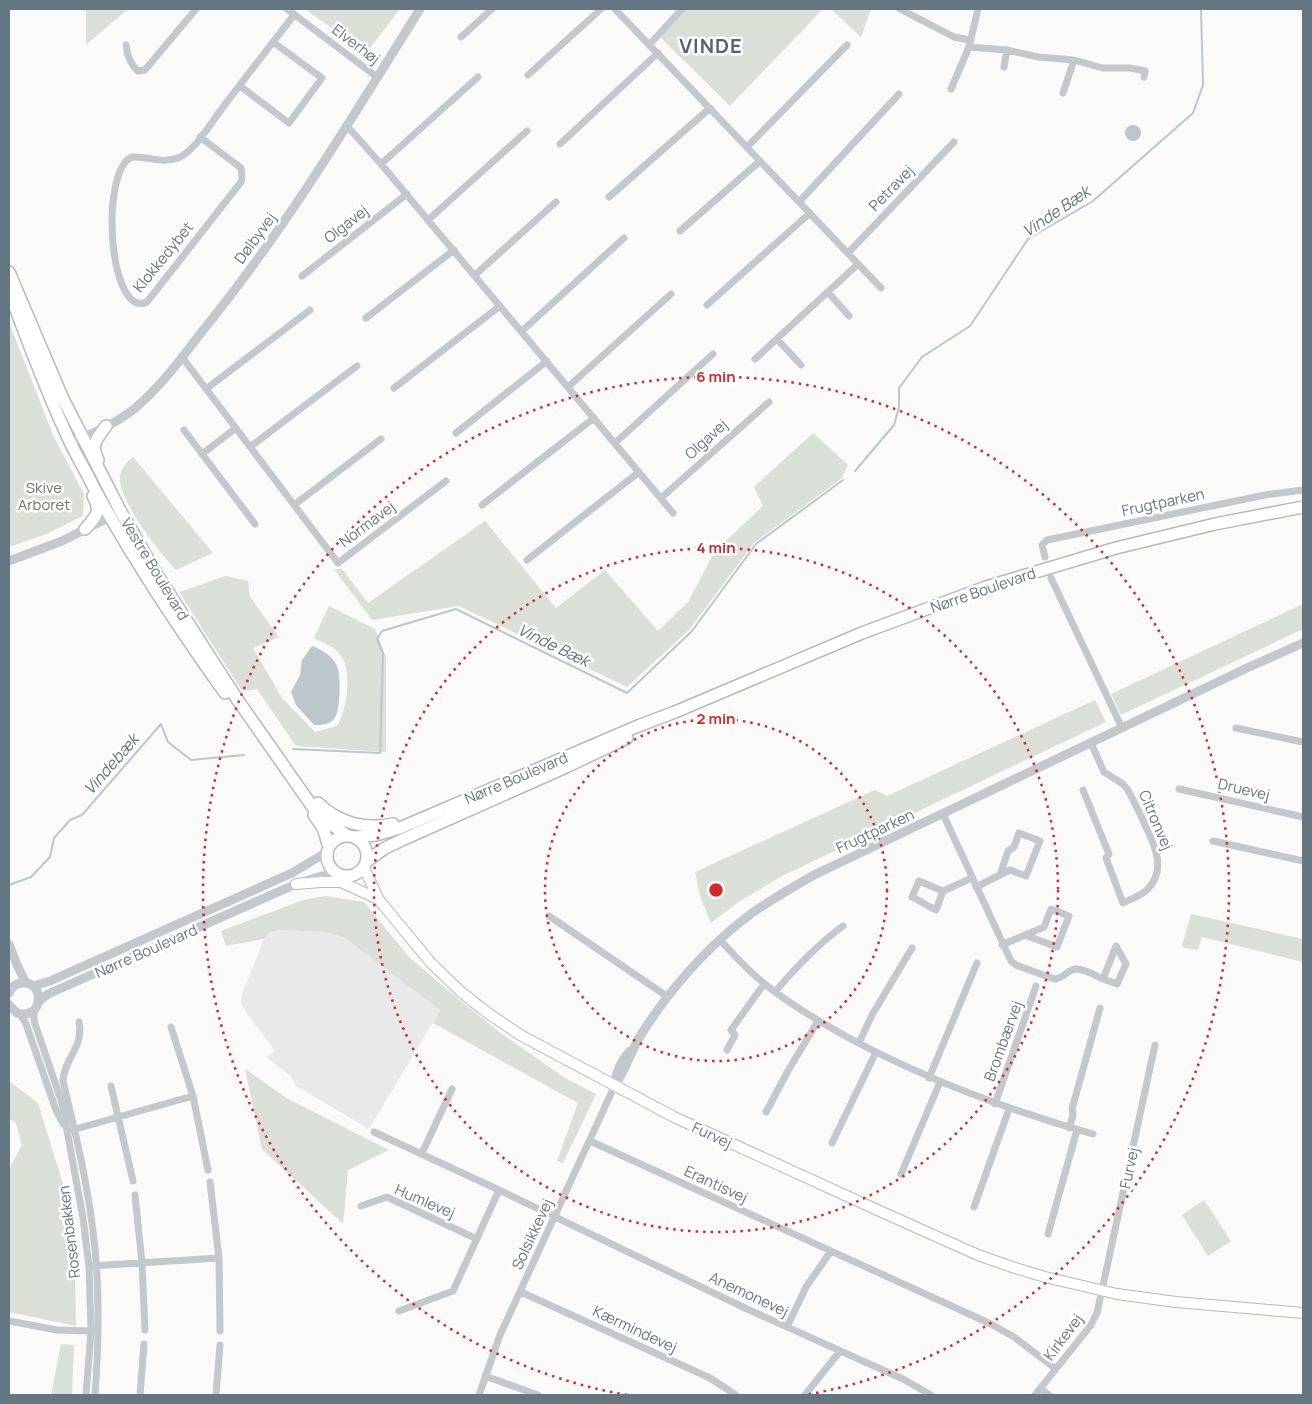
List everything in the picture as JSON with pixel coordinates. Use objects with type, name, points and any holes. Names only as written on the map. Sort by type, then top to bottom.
[{"type":"main road","name":"Vestre Boulevard","points":[[9,272],[115,514],[147,579],[182,633],[317,818],[323,828],[328,850]]},
{"type":"main road","name":"Vestre Boulevard","points":[[9,291],[36,365],[70,444],[115,514],[133,533],[156,573],[237,699],[280,758],[286,770],[314,809],[329,823],[351,836]]},
{"type":"main road","points":[[106,426],[95,443],[94,451],[131,522],[133,533]]},
{"type":"main road","points":[[77,455],[81,471],[98,506],[98,512],[85,529]]},
{"type":"main road","name":"Nørre Boulevard","points":[[351,836],[388,832],[862,633],[986,587],[1116,548],[1214,524],[1303,507]]},
{"type":"main road","name":"Nørre Boulevard","points":[[365,865],[385,848],[404,838],[566,767],[629,737],[675,712]]},
{"type":"main road","points":[[280,758],[323,808],[354,824],[368,827],[397,823],[458,798],[478,794]]},
{"type":"main road","points":[[351,836],[364,844],[368,856],[365,865],[353,876],[343,876],[330,868],[328,850],[337,838],[351,836]]},
{"type":"main road","name":"Furvej","points":[[365,865],[377,897],[431,963],[461,992],[522,1036],[674,1118],[978,1255],[1045,1277],[1102,1291],[1176,1302],[1303,1313]]},
{"type":"main road","name":"Furvej","points":[[343,876],[377,897]]},
{"type":"main road","points":[[296,884],[341,882],[377,897]]},
{"type":"street","points":[[126,45],[132,66],[138,71],[145,70],[196,9]]},
{"type":"street","name":"Elverhøj","points":[[287,9],[377,77]]},
{"type":"street","name":"Dølbyvej","points":[[70,444],[134,409],[157,388],[228,300],[323,164],[420,9]]},
{"type":"street","points":[[461,37],[492,9]]},
{"type":"street","points":[[528,74],[601,9]]},
{"type":"street","points":[[615,9],[881,288]]},
{"type":"street","points":[[649,45],[682,9]]},
{"type":"street","points":[[900,9],[970,44],[1038,57],[1074,60],[1103,68],[1130,68],[1145,71],[1144,77]]},
{"type":"street","points":[[951,89],[970,44],[978,9]]},
{"type":"street","name":"Klokkedybet","points":[[200,137],[241,168],[242,178],[147,302],[142,305],[136,304],[127,294],[119,276],[112,233],[112,209],[116,183],[123,163],[132,156],[162,161],[176,159],[189,151],[294,15]]},
{"type":"street","points":[[240,86],[288,123],[322,78],[273,42]]},
{"type":"street","points":[[747,147],[846,45]]},
{"type":"street","points":[[1004,67],[1007,50]]},
{"type":"street","points":[[560,144],[658,53]]},
{"type":"street","points":[[1063,93],[1074,60]]},
{"type":"street","points":[[381,164],[478,77]]},
{"type":"street","points":[[799,202],[899,94]]},
{"type":"street","points":[[609,197],[710,108]]},
{"type":"street","points":[[347,126],[407,194],[673,512]]},
{"type":"street","points":[[428,220],[527,131]]},
{"type":"street","name":"Petravej","points":[[848,253],[954,142]]},
{"type":"street","points":[[680,231],[760,161]]},
{"type":"street","name":"Olgavej","points":[[302,276],[407,194]]},
{"type":"street","points":[[475,275],[556,202]]},
{"type":"street","points":[[707,305],[810,213]]},
{"type":"street","points":[[522,331],[624,238]]},
{"type":"street","points":[[366,318],[454,250]]},
{"type":"street","points":[[755,359],[858,264]]},
{"type":"street","points":[[828,292],[849,316]]},
{"type":"street","points":[[568,387],[671,294]]},
{"type":"street","points":[[394,388],[500,306]]},
{"type":"street","points":[[206,389],[310,310]]},
{"type":"street","points":[[777,339],[801,365]]},
{"type":"street","points":[[615,443],[713,354]]},
{"type":"street","name":"Normavej","points":[[182,357],[338,563],[446,481]]},
{"type":"street","points":[[456,433],[547,361]]},
{"type":"street","points":[[250,447],[357,366]]},
{"type":"street","name":"Olgavej","points":[[661,498],[769,402]]},
{"type":"street","points":[[482,505],[594,418]]},
{"type":"street","points":[[202,454],[236,428]]},
{"type":"street","points":[[184,430],[255,524]]},
{"type":"street","points":[[294,505],[381,439]]},
{"type":"street","points":[[527,560],[639,472]]},
{"type":"street","name":"Frugtparken","points":[[1045,557],[1042,545],[1047,540],[1265,495],[1303,490]]},
{"type":"street","points":[[9,560],[37,551],[115,514]]},
{"type":"street","points":[[1051,578],[1122,728]]},
{"type":"street","name":"Frugtparken","points":[[614,1087],[628,1063],[634,1047],[668,997],[693,966],[751,914],[776,897],[814,875],[1303,643]]},
{"type":"street","points":[[1236,728],[1303,742]]},
{"type":"street","name":"Citronvej","points":[[1083,790],[1109,854],[1106,858],[1123,903],[1140,896],[1156,877],[1158,867],[1156,849],[1128,790],[1123,784],[1104,772],[1091,743]]},
{"type":"street","name":"Druevej","points":[[1179,789],[1303,817]]},
{"type":"street","points":[[943,814],[1008,957],[1016,965],[1054,979],[1062,977],[1072,969],[1078,969],[1103,979],[1117,984],[1126,964],[1116,946],[1103,979]]},
{"type":"street","points":[[976,886],[1000,875],[1010,870],[1026,876],[1040,841],[1019,833],[1014,847],[1008,851],[1000,875]]},
{"type":"street","points":[[1213,841],[1303,861]]},
{"type":"street","name":"Nørre Boulevard","points":[[9,988],[17,984],[30,985],[50,981],[292,873],[328,850]]},
{"type":"street","name":"Nørre Boulevard","points":[[39,1001],[48,994],[296,884],[317,877],[343,876]]},
{"type":"street","points":[[944,891],[919,881],[912,898],[936,910],[944,891],[972,878]]},
{"type":"street","points":[[1002,945],[1025,935],[1044,927],[1050,908],[1069,916],[1057,948],[1025,935]]},
{"type":"street","points":[[549,916],[668,997]]},
{"type":"street","points":[[775,992],[797,966],[843,926]]},
{"type":"street","name":"Brombærvej","points":[[720,940],[764,984],[775,992],[818,1021],[876,1052],[929,1078],[994,1104],[1093,1134]]},
{"type":"street","points":[[9,944],[17,965],[30,985],[38,993],[39,1001],[34,1010],[28,1014],[13,1011]]},
{"type":"street","points":[[859,1043],[872,1015],[912,948]]},
{"type":"street","points":[[929,1078],[978,963]]},
{"type":"street","points":[[727,1050],[735,1035],[731,1030],[764,984]]},
{"type":"street","name":"Brombærvej","points":[[994,1104],[1036,986]]},
{"type":"street","points":[[1048,1234],[1073,1129],[1072,1109],[1100,1008]]},
{"type":"street","name":"Rosenbakken","points":[[34,1010],[34,1020],[62,1103],[92,1266],[91,1331],[86,1395]]},
{"type":"street","name":"Rosenbakken","points":[[13,1011],[26,1024],[56,1110],[66,1131]]},
{"type":"street","points":[[766,1112],[818,1021]]},
{"type":"street","points":[[79,1022],[80,1039],[64,1075],[64,1082],[89,1206],[92,1266],[99,1335],[95,1395]]},
{"type":"street","points":[[171,1027],[193,1096],[208,1170]]},
{"type":"street","name":"Furvej","points":[[1102,1291],[1155,1045]]},
{"type":"street","points":[[832,1143],[876,1052]]},
{"type":"street","points":[[901,1174],[940,1082]]},
{"type":"street","points":[[111,1086],[133,1181]]},
{"type":"street","name":"Solsikkevej","points":[[479,1395],[500,1335],[614,1087]]},
{"type":"street","points":[[422,1153],[452,1089]]},
{"type":"street","points":[[66,1131],[193,1096]]},
{"type":"street","points":[[974,1207],[1009,1109]]},
{"type":"street","points":[[374,1132],[555,1217]]},
{"type":"street","name":"Erantisvej","points":[[590,1141],[991,1324],[1014,1337],[1056,1369]]},
{"type":"street","points":[[210,1182],[219,1258],[220,1331]]},
{"type":"street","points":[[399,1311],[453,1291],[499,1190]]},
{"type":"street","points":[[135,1195],[142,1263],[145,1330]]},
{"type":"street","name":"Humlevej","points":[[361,1206],[387,1197],[477,1239]]},
{"type":"street","name":"Anemonevej","points":[[555,1217],[920,1388],[931,1395]]},
{"type":"street","points":[[787,1327],[806,1286],[831,1251]]},
{"type":"street","points":[[92,1266],[219,1258]]},
{"type":"street","name":"Kirkevej","points":[[1035,1395],[1092,1325],[1102,1291]]},
{"type":"street","name":"Kærmindevej","points":[[521,1292],[710,1378],[736,1395]]},
{"type":"street","points":[[9,1321],[57,1330],[91,1331]]},
{"type":"street","points":[[140,1395],[144,1344]]},
{"type":"street","points":[[216,1395],[220,1345]]},
{"type":"street","points":[[805,1395],[840,1351]]},
{"type":"street","points":[[485,1376],[538,1395]]},
{"type":"street","points":[[915,1395],[920,1388]]},
{"type":"street","points":[[1040,1388],[1049,1395]]},
{"type":"shaded area","points":[[1133,125],[1139,127],[1141,133],[1139,139],[1133,141],[1127,139],[1125,133],[1127,127]]},
{"type":"shaded area","points":[[312,646],[323,651],[333,659],[337,666],[339,677],[340,694],[336,716],[331,722],[321,725],[314,725],[296,705],[291,692],[300,675],[302,660]]},
{"type":"shaded area","points":[[280,930],[325,932],[345,938],[440,1010],[369,1129],[296,1086],[292,1077],[266,1057],[275,1051],[241,1003],[242,994],[264,939],[270,932]]},
{"type":"green space","points":[[73,9],[128,9],[86,45],[86,11]]},
{"type":"green space","points":[[305,9],[400,9],[366,53]]},
{"type":"green space","points":[[686,9],[823,9],[730,106],[660,37]]},
{"type":"green space","points":[[831,9],[871,9],[861,37]]},
{"type":"green space","name":"Skive Arboret","points":[[9,322],[53,435],[84,494],[83,516],[44,535],[9,547]]},
{"type":"green space","points":[[813,433],[848,465],[842,478],[754,543],[689,630],[627,687],[459,606],[372,620],[334,569],[342,569],[368,603],[485,521],[556,608],[605,570],[658,631],[688,602],[715,551],[763,506],[754,487]]},
{"type":"green space","points":[[133,457],[213,553],[176,570],[169,562],[151,540],[126,501],[120,479],[121,472],[125,464]]},
{"type":"green space","points":[[226,576],[248,581],[250,597],[279,637],[253,648],[282,698],[315,732],[337,726],[346,700],[347,678],[343,659],[336,650],[314,638],[329,606],[375,629],[386,657],[386,752],[296,746],[257,689],[242,691],[179,592]]},
{"type":"green space","points":[[1303,604],[1303,629],[1121,715],[1111,694]]},
{"type":"green space","points":[[1095,700],[1106,722],[782,876],[737,903],[711,923],[700,896],[695,872],[875,790],[887,796]]},
{"type":"green space","points":[[326,896],[364,902],[409,957],[457,998],[498,1031],[565,1078],[596,1094],[563,1163],[557,1161],[578,1103],[433,1023],[440,1010],[345,938],[325,932],[280,930],[270,932],[264,939],[226,946],[221,931],[303,900]]},
{"type":"green space","points":[[1191,914],[1303,939],[1303,962],[1202,937],[1198,950],[1184,948],[1182,945]]},
{"type":"green space","points":[[245,1069],[288,1099],[389,1150],[348,1170],[343,1224],[262,1149]]},
{"type":"green space","points":[[9,1081],[38,1103],[67,1197],[75,1277],[76,1326],[9,1312],[9,1169],[22,1145],[16,1123],[9,1119]]},
{"type":"green space","points":[[1204,1200],[1231,1241],[1208,1256],[1182,1215]]},
{"type":"green space","points":[[61,1344],[74,1345],[72,1395],[51,1395]]},
{"type":"waterway","name":"Vinde Bæk","points":[[855,471],[894,425],[899,407],[899,388],[922,357],[970,326],[1028,239],[1093,201],[1193,113],[1203,85],[1201,9]]},
{"type":"waterway","name":"Vinde Bæk","points":[[293,749],[380,753],[383,653],[377,639],[382,631],[456,609],[627,693],[692,631],[756,544],[843,480]]},
{"type":"waterway","name":"Vindebæk","points":[[9,885],[31,877],[50,857],[54,838],[70,820],[82,815],[161,724],[168,742],[191,760],[244,755]]},
{"type":"district","name":"VINDE","points":[[711,45]]}]
